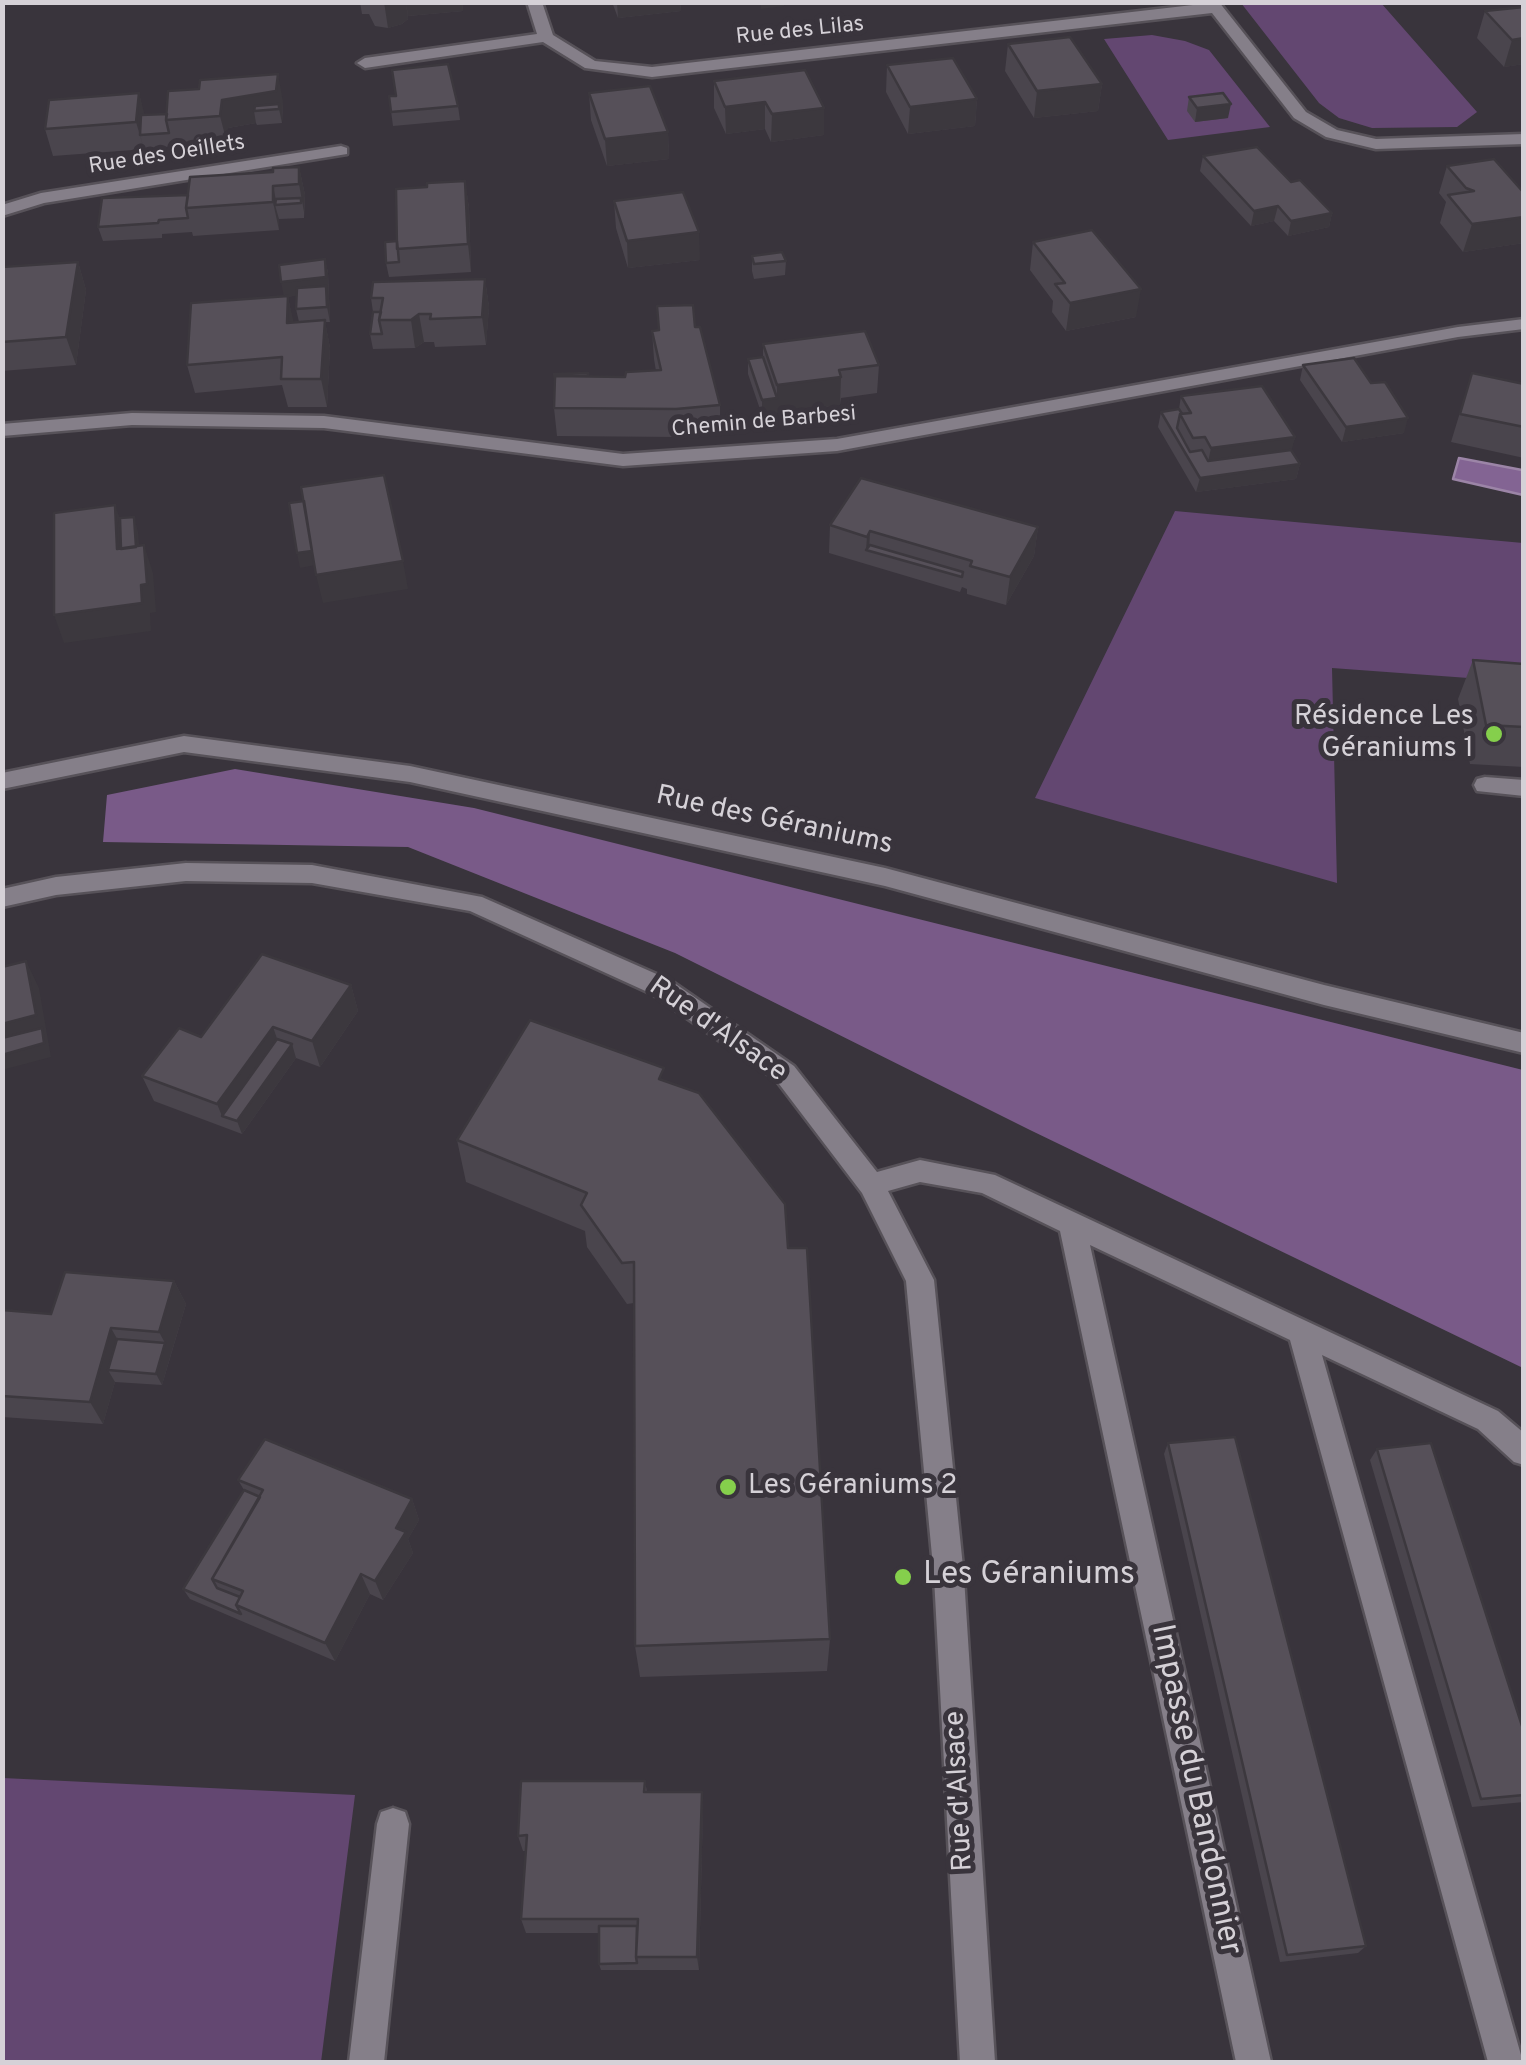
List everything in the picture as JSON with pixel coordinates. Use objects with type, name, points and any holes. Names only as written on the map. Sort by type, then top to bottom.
[{"type":"street","points":[[365,62],[546,37],[534,2]]},
{"type":"street","points":[[1213,5],[1300,115],[1332,134],[1376,144],[1486,143],[1524,138]]},
{"type":"street","name":"Rue des Lilas","points":[[546,37],[591,66],[652,72],[1213,5]]},
{"type":"street","name":"Rue des Oeillets","points":[[2,211],[41,198],[340,151]]},
{"type":"street","name":"Chemin de Barbesi","points":[[2,430],[132,419],[324,422],[623,460],[837,445],[1458,332],[1524,324]]},
{"type":"street","name":"Rue des Géraniums","points":[[2,781],[184,744],[410,774],[885,877],[1524,1043]]},
{"type":"street","points":[[1485,785],[1524,788]]},
{"type":"street","name":"Rue d'Alsace","points":[[2,898],[56,886],[186,872],[312,874],[474,903],[661,987],[785,1073],[871,1186],[920,1280],[949,1578],[977,2062]]},
{"type":"street","points":[[871,1186],[920,1170],[986,1183],[1488,1420],[1524,1452]]},
{"type":"street","name":"Impasse du Bandonnier","points":[[1072,1224],[1253,2062]]},
{"type":"street","points":[[1301,1330],[1506,2062]]},
{"type":"street","points":[[366,2062],[393,1824]]},
{"type":"shaded area","points":[[1241,3],[1381,3],[1477,112],[1457,127],[1372,128],[1339,118],[1319,103]]},
{"type":"shaded area","points":[[1152,35],[1209,50],[1270,127],[1168,140],[1104,39]]},
{"type":"shaded area","points":[[1459,458],[1522,470],[1523,495],[1453,479]]},
{"type":"shaded area","points":[[1175,511],[1523,543],[1523,682],[1332,668],[1337,883],[1035,798]]},
{"type":"shaded area","points":[[235,769],[474,808],[1523,1070],[1523,1368],[675,953],[408,847],[103,842],[107,795]]},
{"type":"shaded area","points":[[3,1778],[355,1795],[321,2062],[3,2061]]},
{"type":"building","points":[[1524,7],[1524,38],[1512,40],[1485,11]]},
{"type":"building","points":[[1070,37],[1102,84],[1037,91],[1008,44]]},
{"type":"building","points":[[953,58],[977,99],[910,107],[887,65]]},
{"type":"building","points":[[448,64],[458,106],[391,112],[389,96],[396,96],[392,70]]},
{"type":"building","points":[[805,70],[824,108],[772,114],[765,102],[725,107],[714,81]]},
{"type":"building","points":[[278,74],[276,91],[222,100],[220,116],[166,120],[168,91],[199,89],[200,80]]},
{"type":"building","points":[[650,86],[668,132],[605,139],[589,93]]},
{"type":"building","points":[[139,93],[136,122],[45,129],[49,100]]},
{"type":"building","points":[[1223,93],[1231,104],[1197,108],[1189,97]]},
{"type":"building","points":[[279,104],[279,109],[254,111],[255,106]]},
{"type":"building","points":[[167,114],[169,133],[140,135],[141,115]]},
{"type":"building","points":[[1257,147],[1291,182],[1300,180],[1332,213],[1291,221],[1278,206],[1254,211],[1203,156]]},
{"type":"building","points":[[1494,159],[1524,193],[1524,217],[1472,224],[1448,195],[1474,191],[1466,188],[1447,166]]},
{"type":"building","points":[[299,167],[299,184],[273,186],[273,202],[186,208],[190,177]]},
{"type":"building","points":[[465,181],[468,244],[397,249],[396,189]]},
{"type":"building","points":[[683,192],[699,232],[627,241],[614,201]]},
{"type":"building","points":[[188,195],[188,218],[98,227],[102,198]]},
{"type":"building","points":[[301,198],[301,203],[275,205],[276,199]]},
{"type":"building","points":[[1092,230],[1141,289],[1070,303],[1055,284],[1065,283],[1033,242]]},
{"type":"building","points":[[397,241],[399,262],[386,263],[385,242]]},
{"type":"building","points":[[782,252],[786,261],[754,264],[752,256]]},
{"type":"building","points":[[325,259],[326,277],[281,282],[279,265]]},
{"type":"building","points":[[78,262],[66,337],[2,342],[2,267]]},
{"type":"building","points":[[485,279],[482,317],[430,319],[431,314],[419,314],[411,320],[379,320],[383,298],[371,298],[373,282]]},
{"type":"building","points":[[326,286],[327,307],[296,309],[297,288]]},
{"type":"building","points":[[288,296],[287,323],[325,320],[321,379],[281,379],[282,357],[187,365],[191,303]]},
{"type":"building","points":[[693,305],[695,327],[700,327],[720,405],[676,409],[554,408],[555,376],[625,377],[626,372],[661,370],[652,331],[659,330],[657,306]]},
{"type":"building","points":[[373,312],[381,312],[382,334],[370,334]]},
{"type":"building","points":[[865,331],[879,365],[839,370],[841,377],[777,385],[763,344]]},
{"type":"building","points":[[763,357],[777,398],[762,400],[748,359]]},
{"type":"building","points":[[1354,358],[1371,383],[1385,382],[1408,418],[1346,427],[1303,365]]},
{"type":"building","points":[[588,373],[555,379],[554,374]]},
{"type":"building","points":[[1472,373],[1524,384],[1524,427],[1460,414]]},
{"type":"building","points":[[1262,386],[1295,437],[1211,448],[1205,437],[1193,438],[1180,414],[1191,413],[1181,396]]},
{"type":"building","points":[[1179,409],[1182,414],[1177,428],[1190,452],[1202,450],[1208,461],[1291,450],[1300,464],[1200,478],[1161,412]]},
{"type":"building","points":[[384,475],[403,561],[316,575],[301,487]]},
{"type":"building","points":[[861,478],[1038,527],[1010,577],[970,566],[972,561],[870,531],[867,537],[830,525]]},
{"type":"building","points":[[304,501],[312,551],[297,553],[289,503]]},
{"type":"building","points":[[115,505],[117,549],[144,545],[147,584],[141,585],[142,603],[54,615],[54,513]]},
{"type":"building","points":[[134,517],[136,547],[121,549],[120,518]]},
{"type":"building","points":[[870,545],[963,572],[962,577],[866,550]]},
{"type":"building","points":[[1473,660],[1524,664],[1524,727],[1486,725]]},
{"type":"building","points":[[262,954],[351,985],[312,1041],[273,1027],[217,1104],[142,1076],[179,1028],[201,1037]]},
{"type":"building","points":[[26,961],[36,1015],[2,1024],[2,967]]},
{"type":"building","name":"Les Géraniums 2","points":[[530,1020],[664,1068],[659,1079],[699,1093],[785,1204],[788,1248],[807,1248],[830,1639],[635,1646],[634,1262],[622,1263],[581,1205],[587,1193],[457,1140]]},
{"type":"building","points":[[42,1028],[44,1043],[2,1055],[2,1038]]},
{"type":"building","points":[[277,1039],[292,1044],[237,1121],[222,1116]]},
{"type":"building","points":[[65,1272],[174,1281],[159,1332],[111,1328],[90,1402],[2,1396],[2,1310],[51,1314]]},
{"type":"building","points":[[117,1339],[165,1343],[156,1374],[108,1370]]},
{"type":"building","points":[[1235,1437],[1366,1946],[1287,1955],[1168,1443]]},
{"type":"building","points":[[265,1439],[412,1499],[396,1528],[406,1532],[375,1581],[361,1574],[325,1643],[236,1605],[243,1591],[212,1579],[263,1490],[238,1480]]},
{"type":"building","points":[[1431,1443],[1524,1732],[1524,1795],[1481,1799],[1377,1449]]},
{"type":"building","points":[[244,1490],[260,1497],[212,1579],[217,1588],[240,1597],[236,1605],[241,1614],[183,1589]]},
{"type":"building","points":[[521,1781],[645,1781],[644,1792],[702,1792],[697,1957],[636,1957],[638,1919],[521,1919],[527,1835],[518,1836]]},
{"type":"building","points":[[599,1926],[637,1926],[637,1963],[599,1964]]},
{"type":"place","name":"Résidence Les Géraniums 1","points":[[1494,734]]},
{"type":"place","name":"Les Géraniums 2","points":[[728,1487]]},
{"type":"place","name":"Les Géraniums","points":[[903,1577]]}]
